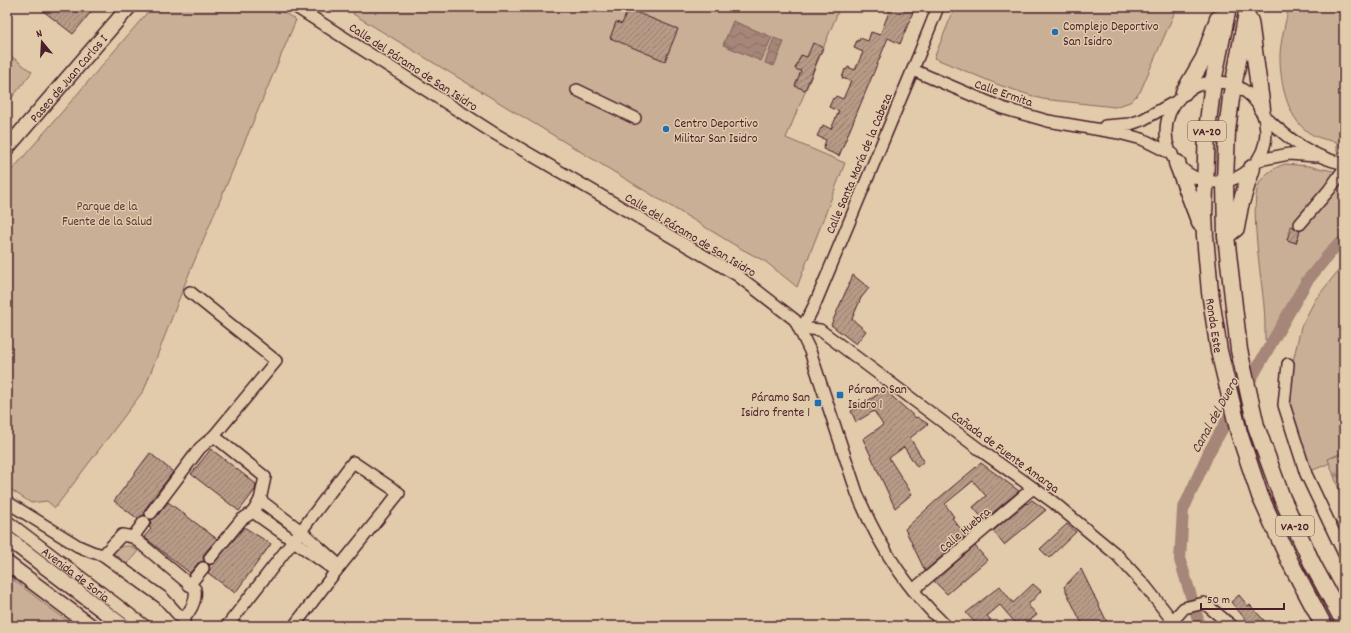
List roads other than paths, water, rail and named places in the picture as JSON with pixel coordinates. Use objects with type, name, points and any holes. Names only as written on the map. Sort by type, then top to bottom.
[{"type":"highway","name":"Ronda Este","points":[[1228,7],[1213,82],[1207,130],[1205,180],[1205,236],[1210,292],[1219,351],[1239,433],[1260,496],[1290,562],[1324,626]]},
{"type":"highway","points":[[1179,98],[1204,58],[1219,15],[1228,7]]},
{"type":"highway","name":"Ronda Este","points":[[1249,7],[1233,85],[1227,131],[1225,181],[1226,236],[1233,311],[1242,366],[1256,426],[1282,498],[1313,565],[1344,622]]},
{"type":"highway","points":[[1249,7],[1251,35],[1263,113]]},
{"type":"highway","points":[[1175,159],[1205,236]]},
{"type":"highway","points":[[1226,236],[1236,228],[1240,206],[1255,164]]},
{"type":"main road","name":"Paseo de Juan Carlos I","points":[[7,148],[129,7]]},
{"type":"main road","name":"Avenida de Soria","points":[[7,538],[123,626]]},
{"type":"main road","points":[[7,563],[91,626]]},
{"type":"street","name":"Calle del Páramo de San Isidro","points":[[296,7],[492,132],[737,275],[795,320],[810,351],[857,493],[866,515],[885,550],[913,590],[936,617],[946,626]]},
{"type":"street","name":"Calle Santa María de la Cabeza","points":[[800,328],[808,318],[815,304],[938,7]]},
{"type":"street","name":"Calle Ermita","points":[[913,70],[1002,108],[1048,121],[1119,133],[1142,139],[1175,159],[1190,174],[1205,180]]},
{"type":"street","name":"Calle Ermita","points":[[1090,128],[1130,124],[1142,120],[1197,86],[1213,82]]},
{"type":"street","points":[[1213,82],[1223,82],[1241,89],[1254,99],[1263,113],[1285,135],[1316,156]]},
{"type":"street","points":[[577,90],[635,118]]},
{"type":"street","points":[[1175,159],[1167,141],[1166,131],[1168,118],[1179,98]]},
{"type":"street","points":[[1255,164],[1264,147],[1266,132],[1263,113]]},
{"type":"street","points":[[1205,180],[1215,182],[1225,181],[1240,176],[1255,164],[1289,154],[1316,156],[1344,164]]},
{"type":"street","points":[[1300,224],[1329,190],[1344,169]]},
{"type":"street","points":[[151,513],[200,448],[214,436],[276,361],[190,292]]},
{"type":"street","name":"Cañada de Fuente Amarga","points":[[800,328],[820,330],[1052,502],[1118,556],[1146,587],[1172,624]]},
{"type":"street","points":[[1288,364],[1284,404],[1306,474],[1344,554]]},
{"type":"street","points":[[210,558],[241,520],[253,512],[260,500],[265,477],[214,436]]},
{"type":"street","points":[[227,626],[294,541],[353,462],[399,493],[294,626]]},
{"type":"street","name":"Calle Huebra","points":[[913,590],[1033,488]]},
{"type":"street","points":[[260,500],[301,531],[338,569]]},
{"type":"street","points":[[7,502],[78,546],[103,555],[163,598],[184,623],[190,612],[196,590],[133,537],[122,535],[103,555]]},
{"type":"street","points":[[253,512],[294,541],[338,569]]},
{"type":"street","name":"Avenida de Soria","points":[[7,521],[145,626]]},
{"type":"street","points":[[133,537],[144,522]]},
{"type":"street","points":[[189,585],[203,568]]},
{"type":"street","points":[[1172,624],[1184,608],[1204,603],[1232,626]]},
{"type":"water","points":[[733,21],[772,37],[761,61],[723,45]]},
{"type":"water","points":[[774,38],[784,42],[774,66],[765,63]]},
{"type":"waterway","name":"Canal del Duero","points":[[1200,626],[1180,560],[1183,510],[1209,452],[1307,281],[1335,247],[1344,241]]},
{"type":"place","name":"Complejo Deportivo San Isidro","points":[[1055,32]]},
{"type":"place","name":"Centro Deportivo Militar San Isidro","points":[[666,129]]},
{"type":"place","name":"Páramo San Isidro 1","points":[[840,395]]},
{"type":"place","name":"Páramo San Isidro frente 1","points":[[818,403]]},
{"type":"park label","name":"Parque de la Fuente de la Salud","points":[[107,212]]}]
